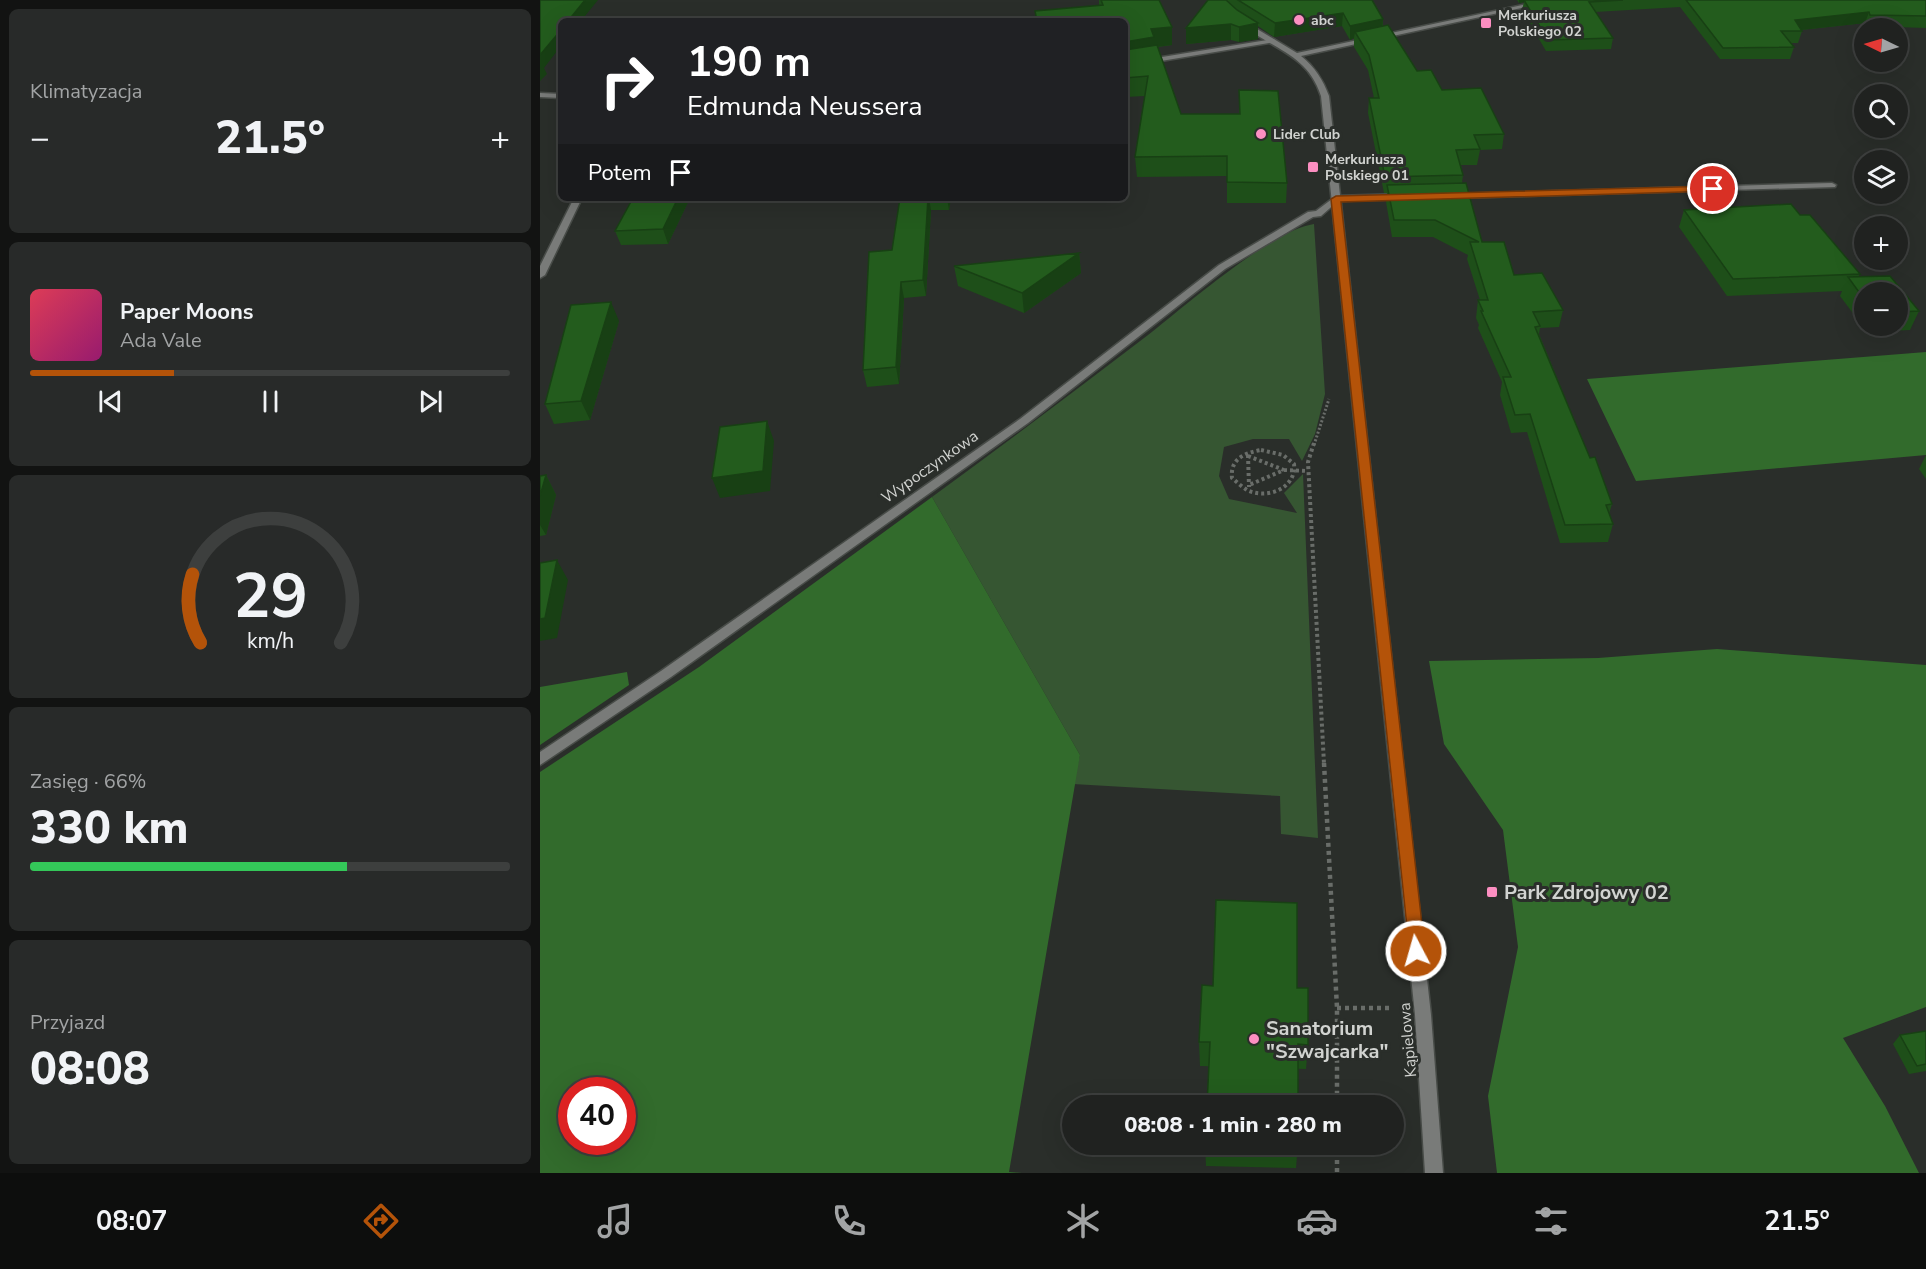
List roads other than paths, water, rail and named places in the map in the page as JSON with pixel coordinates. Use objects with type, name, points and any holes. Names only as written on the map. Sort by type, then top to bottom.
[{"type":"street","points":[[1297,55],[1555,0]]},
{"type":"street","name":"Kąpielowa","points":[[1236,18],[1297,55],[1322,81],[1423,1015],[1434,1173]]},
{"type":"street","points":[[1128,65],[1273,41]]},
{"type":"street","points":[[540,95],[558,96]]},
{"type":"street","points":[[1450,196],[1832,185]]},
{"type":"street","points":[[1336,199],[1414,197]]},
{"type":"street","name":"Wypoczynkowa","points":[[540,759],[666,674],[1024,421],[1222,267],[1311,214],[1318,214],[1336,199]]},
{"type":"street","points":[[540,275],[577,201]]},
{"type":"place","name":"abc","points":[[1299,20]]},
{"type":"place","name":"Merkuriusza Polskiego 02","points":[[1486,23]]},
{"type":"place","name":"Lider Club","points":[[1261,134]]},
{"type":"place","name":"Merkuriusza Polskiego 01","points":[[1313,167]]},
{"type":"place","name":"Park Zdrojowy 02","points":[[1492,892]]},
{"type":"place","name":"Sanatorium \"Szwajcarka\"","points":[[1254,1039]]}]
